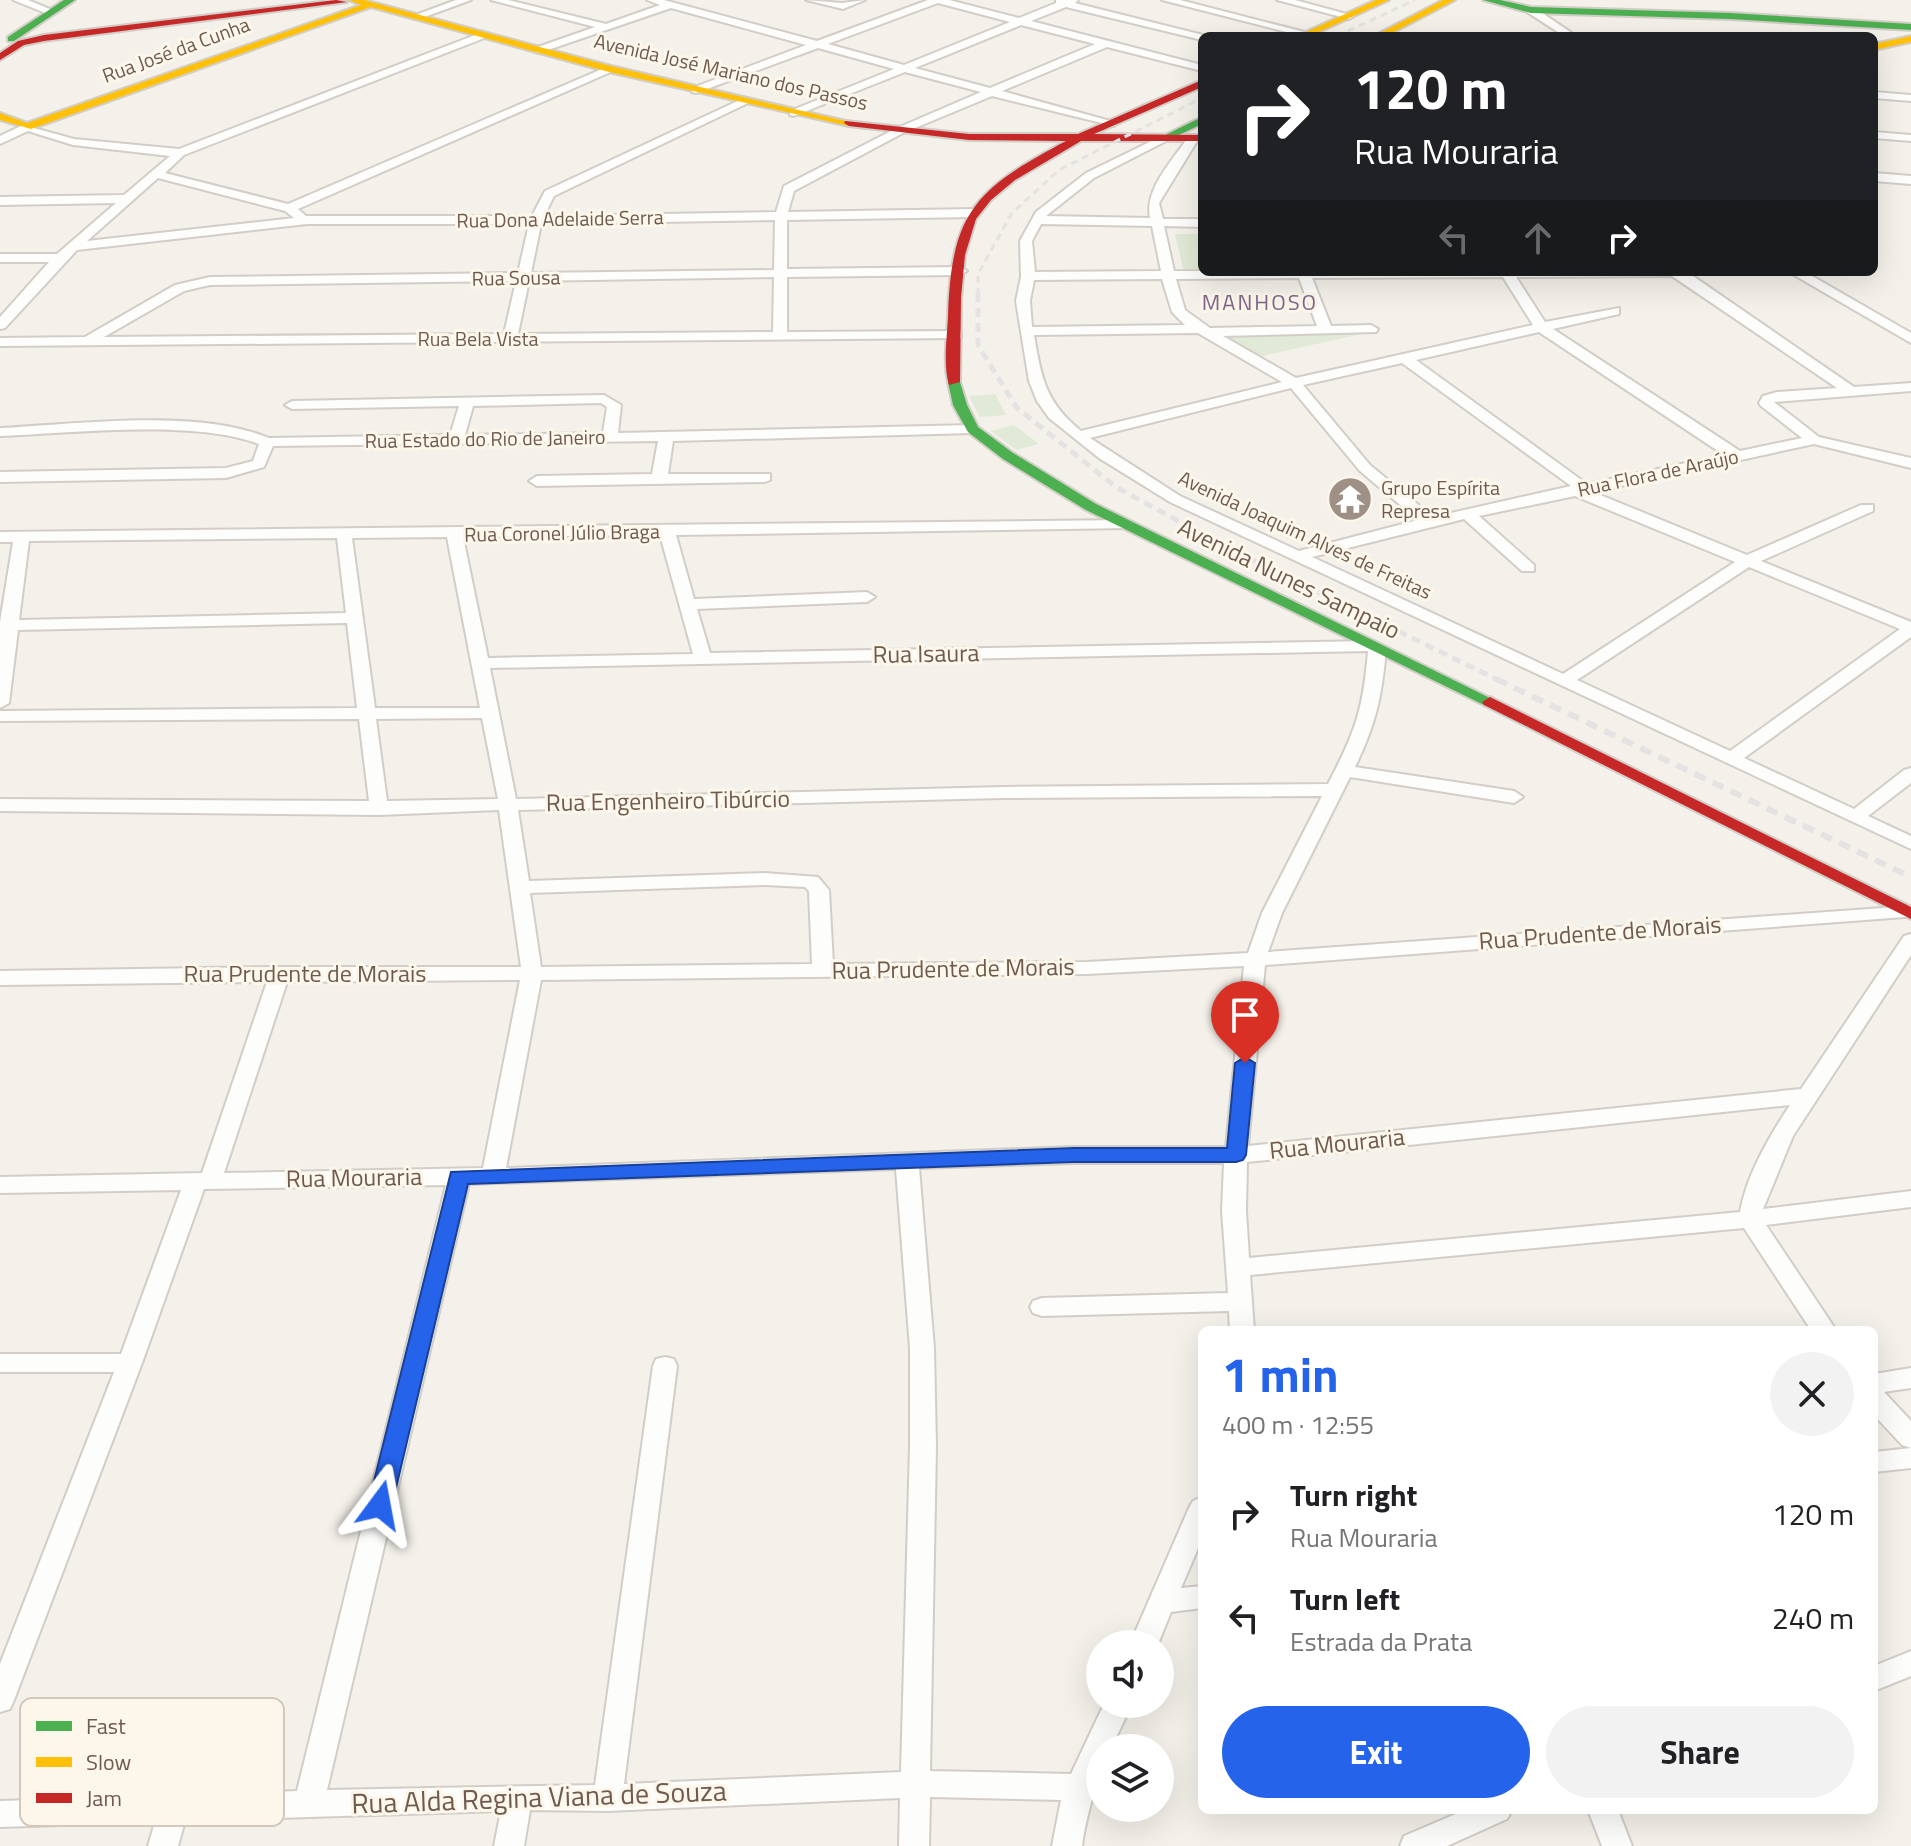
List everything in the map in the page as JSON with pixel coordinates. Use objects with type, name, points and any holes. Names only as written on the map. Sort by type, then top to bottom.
[{"type":"street","points":[[18,0],[52,12]]},
{"type":"street","points":[[0,45],[70,0]]},
{"type":"street","points":[[415,17],[466,0]]},
{"type":"street","points":[[496,0],[606,27]]},
{"type":"street","points":[[652,0],[1110,124]]},
{"type":"street","points":[[539,50],[686,0]]},
{"type":"street","points":[[811,0],[833,5],[848,5],[860,0]]},
{"type":"street","points":[[696,90],[937,0],[1198,67]]},
{"type":"street","points":[[1052,0],[1198,36]]},
{"type":"street","points":[[1167,0],[1292,32]]},
{"type":"street","points":[[1282,0],[1349,16]]},
{"type":"street","points":[[1311,32],[1384,0]]},
{"type":"street","points":[[1387,32],[1450,0]]},
{"type":"street","points":[[1488,0],[1531,10],[1730,16],[1911,27]]},
{"type":"street","points":[[0,57],[21,43],[44,38],[360,2]]},
{"type":"street","name":"Avenida José Mariano dos Passos","points":[[360,2],[696,90],[794,113],[899,131],[969,137],[1198,138]]},
{"type":"street","name":"Rua José da Cunha","points":[[0,141],[27,127],[360,2]]},
{"type":"street","points":[[794,113],[1069,2]]},
{"type":"street","points":[[1531,10],[1565,32]]},
{"type":"street","points":[[0,325],[75,243],[180,153],[483,35]]},
{"type":"street","points":[[1878,46],[1911,39]]},
{"type":"street","points":[[780,336],[781,216],[783,198],[788,189],[899,131],[1104,44]]},
{"type":"street","points":[[75,243],[250,220],[609,69]]},
{"type":"street","name":"Avenida Nunes Sampaio","points":[[1198,85],[1081,138],[1012,178],[974,213],[962,248],[954,384],[960,405],[973,429],[1008,456],[1124,525],[1523,718],[1908,912]]},
{"type":"street","points":[[1878,95],[1911,98]]},
{"type":"street","points":[[510,339],[536,220],[544,200],[554,190],[744,101]]},
{"type":"street","points":[[0,116],[73,142],[180,153]]},
{"type":"street","points":[[1037,220],[1061,197],[1093,175],[1198,122]]},
{"type":"street","points":[[1878,135],[1911,138]]},
{"type":"street","points":[[1198,138],[1156,195],[1153,212],[1179,312],[1294,383],[1365,468],[1430,522]]},
{"type":"street","points":[[155,174],[283,208],[307,220]]},
{"type":"street","points":[[1878,177],[1911,180]]},
{"type":"street","points":[[0,201],[126,199]]},
{"type":"street","name":"Rua Dona Adelaide Serra","points":[[75,243],[307,220],[536,220],[974,213]]},
{"type":"street","points":[[1037,220],[1198,223]]},
{"type":"street","name":"Avenida Joaquim Alves de Freitas","points":[[1037,220],[1026,238],[1028,276],[1023,299],[1033,366],[1043,400],[1080,436],[1175,499],[1911,843]]},
{"type":"street","points":[[0,258],[60,258]]},
{"type":"street","name":"Rua Sousa","points":[[87,341],[180,288],[200,282],[960,271]]},
{"type":"street","points":[[1028,276],[1198,276]]},
{"type":"street","points":[[1304,276],[1326,331]]},
{"type":"street","points":[[1509,276],[1541,327],[1738,457]]},
{"type":"street","points":[[1684,276],[1850,390]]},
{"type":"street","points":[[1803,276],[1911,339]]},
{"type":"street","points":[[1080,436],[1294,383],[1614,311]]},
{"type":"street","points":[[1028,331],[1371,329]]},
{"type":"street","name":"Rua Bela Vista","points":[[0,342],[956,335]]},
{"type":"street","points":[[1404,358],[1580,490],[1911,629]]},
{"type":"street","points":[[1911,387],[1777,396],[1766,401],[1771,410],[1814,440],[1911,463]]},
{"type":"street","points":[[292,405],[609,400],[614,405],[610,437]]},
{"type":"street","points":[[456,441],[467,402]]},
{"type":"street","name":"Rua Estado do Rio de Janeiro","points":[[0,432],[98,427],[224,429],[267,442],[456,441],[973,429]]},
{"type":"street","points":[[659,480],[666,436]]},
{"type":"street","name":"Rua Flora de Araújo","points":[[1298,556],[1430,522],[1814,440]]},
{"type":"street","points":[[0,477],[226,473],[254,467],[263,458],[267,442]]},
{"type":"street","points":[[537,481],[765,477]]},
{"type":"street","points":[[1563,682],[1747,561],[1867,508]]},
{"type":"street","points":[[1468,515],[1528,568]]},
{"type":"street","name":"Rua Coronel Júlio Braga","points":[[0,537],[455,535],[1124,525]]},
{"type":"street","points":[[667,531],[703,659]]},
{"type":"street","points":[[344,534],[379,809]]},
{"type":"street","points":[[455,535],[508,805],[532,973],[493,1176]]},
{"type":"street","points":[[0,703],[5,627],[22,537]]},
{"type":"street","points":[[687,604],[867,597]]},
{"type":"street","points":[[5,627],[354,618]]},
{"type":"street","points":[[1732,758],[1911,629]]},
{"type":"street","points":[[1242,1326],[1234,1211],[1236,1155],[1255,961],[1272,913],[1364,731],[1373,699],[1374,647]]},
{"type":"street","name":"Rua Isaura","points":[[480,663],[1374,647]]},
{"type":"street","points":[[0,716],[489,713]]},
{"type":"street","points":[[1346,771],[1514,797]]},
{"type":"street","points":[[1855,817],[1911,774]]},
{"type":"street","name":"Rua Engenheiro Tibúrcio","points":[[0,805],[379,809],[826,797],[1336,790]]},
{"type":"street","points":[[520,887],[787,878],[811,881],[819,890],[823,970]]},
{"type":"street","name":"Rua Prudente de Morais","points":[[0,978],[280,973],[1087,968],[1255,961],[1553,936],[1908,912]]},
{"type":"street","points":[[1821,1326],[1750,1219],[1754,1198],[1772,1156],[1911,940]]},
{"type":"street","points":[[0,1700],[280,973]]},
{"type":"street","name":"Rua Mouraria","points":[[0,1185],[203,1179],[459,1177],[1074,1155],[1236,1155],[1809,1096]]},
{"type":"street","points":[[907,1161],[922,1348],[923,1517],[914,1846]]},
{"type":"street","points":[[309,1804],[459,1177]]},
{"type":"street","points":[[1237,1268],[1750,1219],[1911,1199]]},
{"type":"street","points":[[1042,1307],[1239,1302]]},
{"type":"street","points":[[0,1363],[130,1363]]},
{"type":"street","points":[[608,1798],[665,1366]]},
{"type":"street","points":[[1878,1383],[1911,1378]]},
{"type":"street","points":[[1878,1402],[1911,1438]]},
{"type":"street","points":[[1878,1462],[1911,1458]]},
{"type":"street","points":[[1150,1630],[1198,1521]]},
{"type":"street","points":[[1162,1602],[1198,1598]]},
{"type":"street","points":[[1878,1677],[1911,1663]]},
{"type":"street","points":[[1067,1846],[1068,1822],[1079,1787],[1111,1718]]},
{"type":"street","name":"Rua Alda Regina Viana de Souza","points":[[284,1805],[518,1797],[608,1798],[917,1784],[1079,1787]]},
{"type":"street","points":[[509,1846],[518,1797]]},
{"type":"street","name":"Rua Alda Regina Viana de Souza","points":[[0,1814],[20,1813]]},
{"type":"street","points":[[1415,1846],[1488,1814]]},
{"type":"street","points":[[1605,1814],[1617,1846]]},
{"type":"street","points":[[163,1846],[169,1826]]},
{"type":"green space","points":[[1175,234],[1198,234],[1198,272],[1184,272]]},
{"type":"green space","points":[[1375,331],[1258,357],[1224,335]]},
{"type":"green space","points":[[995,394],[1006,415],[980,417],[969,396]]},
{"type":"green space","points":[[1014,425],[1039,444],[1016,450],[991,431]]},
{"type":"railway","points":[[1346,32],[1415,0]]},
{"type":"railway","points":[[1198,100],[1059,170],[1012,213],[978,274],[978,345],[1017,408],[1116,487],[1224,546],[1500,681]]},
{"type":"railway","points":[[1496,679],[1911,877]]},
{"type":"traffic: fast","points":[[11,39],[70,0]]},
{"type":"traffic: fast","points":[[1488,0],[1531,10],[1730,16],[1911,27]]},
{"type":"traffic: fast","points":[[1164,138],[1198,122]]},
{"type":"traffic: fast","points":[[954,382],[960,405],[973,429],[1008,456],[1091,507],[1490,702]]},
{"type":"traffic: slow","points":[[354,0],[609,69],[849,123]]},
{"type":"traffic: slow","points":[[1311,32],[1384,0]]},
{"type":"traffic: slow","points":[[1387,32],[1450,0]]},
{"type":"traffic: slow","points":[[0,116],[27,127],[369,5]]},
{"type":"traffic: slow","points":[[1878,46],[1911,39]]},
{"type":"traffic: jam","points":[[0,57],[21,43],[44,38],[342,2]]},
{"type":"traffic: jam","points":[[954,382],[959,255],[971,218],[987,197],[1011,177],[1076,139],[1198,85]]},
{"type":"traffic: jam","points":[[849,123],[969,137],[1198,138]]},
{"type":"traffic: jam","points":[[1490,702],[1911,914]]},
{"type":"place","name":"Grupo Espírita Represa","points":[[1350,499]]},
{"type":"district","name":"MANHOSO","points":[[1260,302]]},
{"type":"route","points":[[380,1505],[459,1177],[1074,1155],[1236,1155],[1245,1063]]}]
